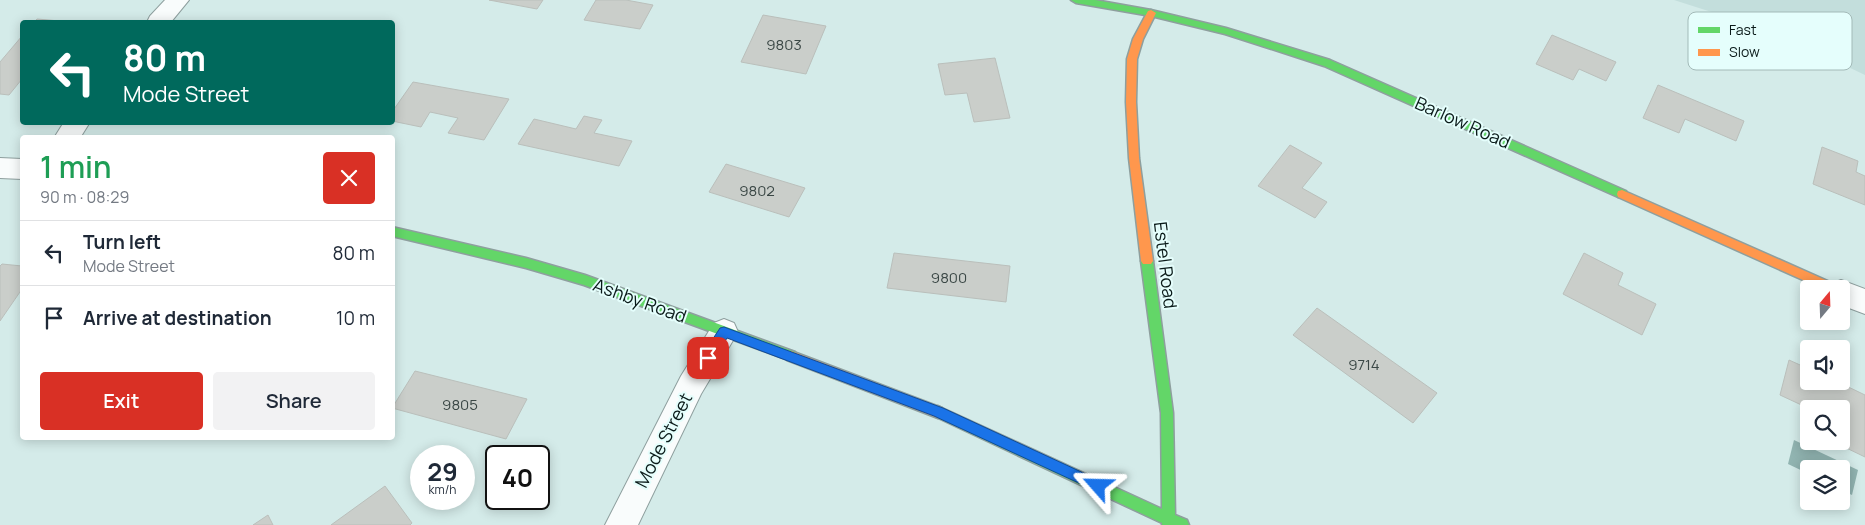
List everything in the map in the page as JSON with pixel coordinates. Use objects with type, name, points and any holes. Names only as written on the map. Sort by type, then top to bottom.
[{"type":"street","points":[[160,20],[178,0]]},
{"type":"street","name":"Barlow Road","points":[[1076,0],[1151,13],[1226,31],[1335,67],[1815,280]]},
{"type":"street","name":"Estel Road","points":[[1151,13],[1138,39],[1132,58],[1131,102],[1134,158],[1167,412],[1169,522]]},
{"type":"street","points":[[0,168],[20,169]]},
{"type":"street","name":"Ashby Road","points":[[395,232],[526,263],[585,280],[938,412],[1169,522],[1182,525]]},
{"type":"street","points":[[1850,296],[1865,302]]},
{"type":"street","name":"Mode Street","points":[[621,525],[691,385],[724,332]]},
{"type":"shaded area","points":[[1674,0],[1865,0],[1865,75],[1852,69],[1852,12],[1711,12]]},
{"type":"shaded area","points":[[1794,440],[1800,443],[1800,450],[1815,450],[1837,460],[1800,460],[1800,470],[1788,464]]},
{"type":"shaded area","points":[[1850,466],[1858,470],[1852,495],[1850,494]]},
{"type":"building","points":[[489,0],[543,0],[537,9]]},
{"type":"building","points":[[596,0],[626,0],[653,5],[640,29],[584,20]]},
{"type":"building","points":[[763,15],[826,26],[806,74],[741,62]]},
{"type":"building","points":[[1552,35],[1616,62],[1606,81],[1579,69],[1573,80],[1536,64]]},
{"type":"building","points":[[20,38],[20,81],[9,95],[0,94],[0,62]]},
{"type":"building","points":[[995,58],[1010,118],[974,122],[967,93],[945,95],[938,64]]},
{"type":"building","points":[[413,82],[509,99],[484,140],[448,133],[458,118],[430,112],[421,127],[395,122],[395,108]]},
{"type":"building","points":[[1658,85],[1744,121],[1736,141],[1685,119],[1679,133],[1643,118]]},
{"type":"building","points":[[584,116],[602,120],[594,133],[632,141],[619,166],[518,144],[534,119],[576,129]]},
{"type":"building","points":[[1290,145],[1322,163],[1302,188],[1327,202],[1315,218],[1258,186]]},
{"type":"building","points":[[1822,147],[1858,161],[1856,172],[1865,176],[1865,205],[1813,184]]},
{"type":"building","points":[[726,164],[805,188],[789,217],[709,192]]},
{"type":"building","points":[[894,253],[1010,266],[1006,302],[887,288]]},
{"type":"building","points":[[1584,253],[1623,273],[1618,285],[1656,304],[1642,335],[1563,294]]},
{"type":"building","points":[[2,264],[20,266],[20,292],[0,321],[0,266]]},
{"type":"building","points":[[1317,308],[1437,393],[1413,423],[1293,335]]},
{"type":"building","points":[[1789,360],[1800,365],[1800,390],[1850,390],[1850,388],[1865,395],[1865,457],[1850,450],[1850,400],[1800,400],[1800,404],[1780,395]]},
{"type":"building","points":[[415,371],[527,399],[506,439],[395,409],[395,403]]},
{"type":"building","points":[[385,486],[412,523],[410,525],[331,525]]},
{"type":"building","points":[[268,515],[273,525],[253,525]]},
{"type":"traffic: fast","points":[[1076,0],[1151,13],[1226,31],[1327,63],[1622,194]]},
{"type":"traffic: fast","points":[[395,232],[526,263],[585,280],[791,356]]},
{"type":"traffic: fast","points":[[1147,261],[1167,413],[1169,525]]},
{"type":"traffic: fast","points":[[938,412],[1182,525]]},
{"type":"traffic: slow","points":[[1147,261],[1134,158],[1131,102],[1132,59],[1138,39],[1151,13]]},
{"type":"traffic: slow","points":[[1622,194],[1815,280]]},
{"type":"traffic: slow","points":[[791,356],[938,412]]},
{"type":"route","points":[[708,358],[724,332],[938,412],[1098,486]]}]
